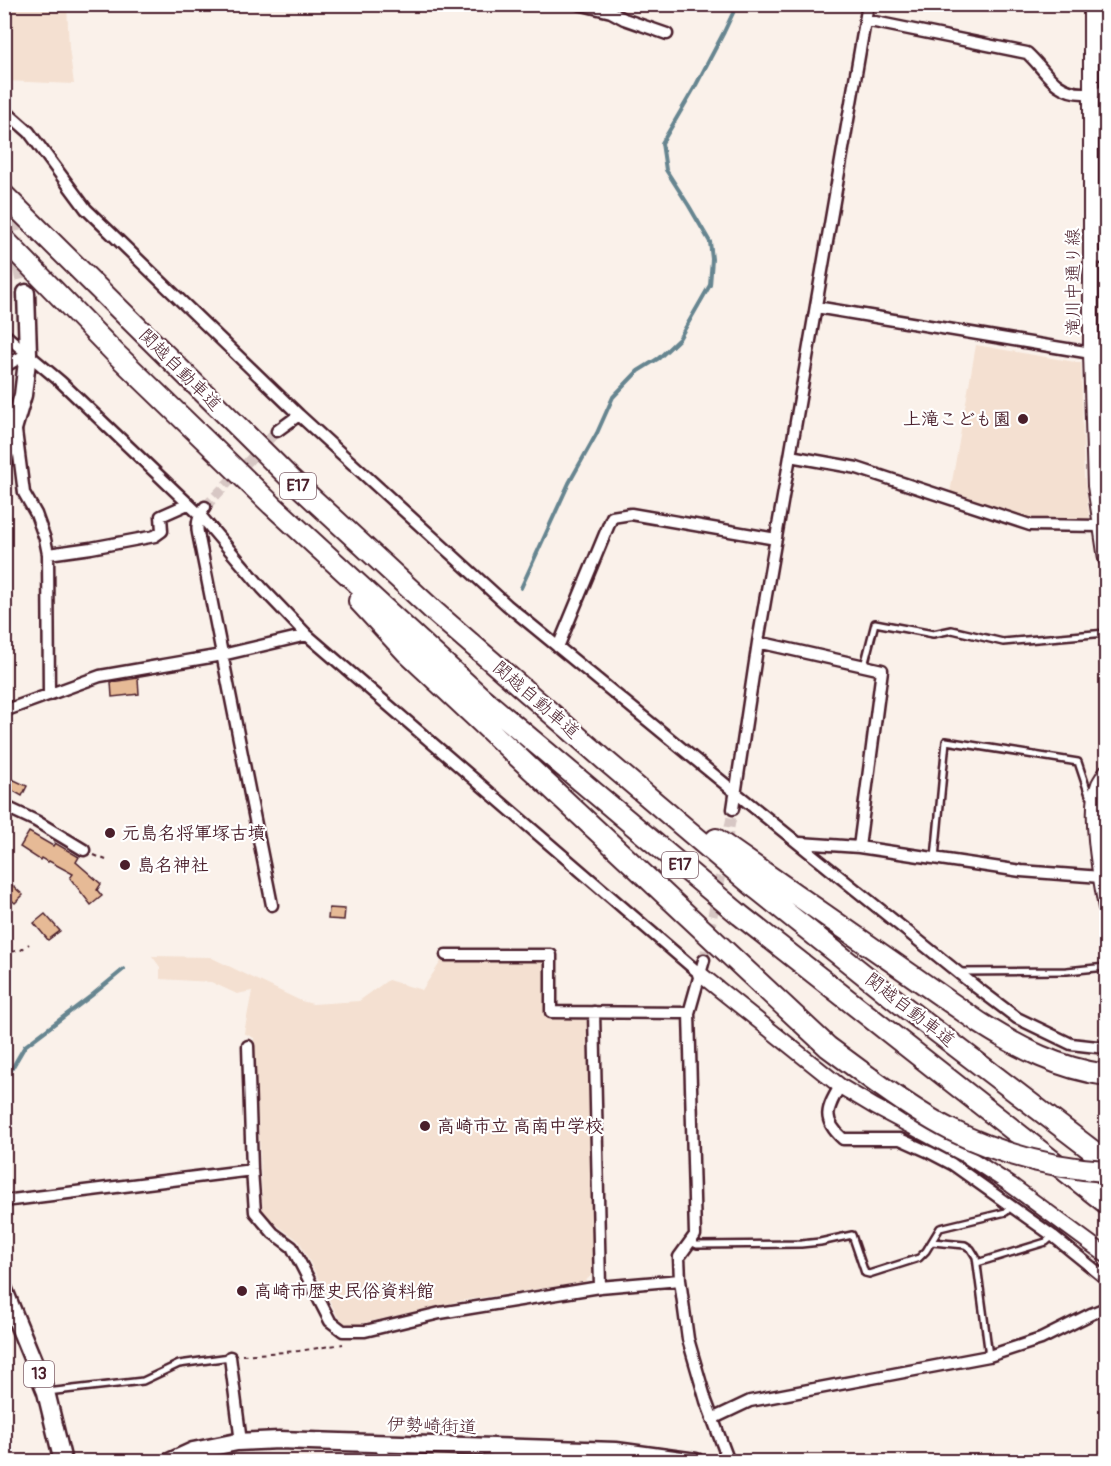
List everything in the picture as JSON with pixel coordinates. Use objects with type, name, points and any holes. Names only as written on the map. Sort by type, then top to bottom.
[{"type":"highway","name":"関越自動車道","points":[[4,195],[290,478],[436,613],[606,761],[775,903],[907,1009],[1107,1161]]},
{"type":"highway","name":"関越自動車道","points":[[4,239],[115,352],[272,505],[482,698],[704,885],[1107,1203]]},
{"type":"highway","points":[[272,505],[407,652],[828,1047],[920,1112],[951,1130],[1018,1156],[1053,1165],[1107,1171]]},
{"type":"highway","points":[[606,761],[980,1023],[1037,1055],[1063,1065],[1107,1075]]},
{"type":"main road","points":[[4,460],[23,395],[28,353],[26,293]]},
{"type":"main road","name":"13","points":[[4,1290],[46,1392],[63,1461]]},
{"type":"main road","name":"伊勢崎街道","points":[[169,1461],[193,1451],[241,1442],[279,1440],[616,1451],[696,1461]]},
{"type":"street","points":[[578,4],[610,12],[624,20],[667,34]]},
{"type":"street","points":[[733,809],[758,642],[868,4]]},
{"type":"street","name":"滝川中通り線","points":[[1091,4],[1091,353],[1095,486],[1107,559]]},
{"type":"street","points":[[865,20],[1027,53],[1057,86],[1074,93],[1090,94],[1107,90]]},
{"type":"street","points":[[4,110],[29,132],[86,209],[299,416],[507,605],[957,972],[1017,1018],[1071,1044],[1107,1048]]},
{"type":"street","points":[[1092,257],[1107,258]]},
{"type":"street","points":[[816,307],[1091,353]]},
{"type":"street","points":[[4,334],[61,382],[188,504],[202,511],[262,588],[307,635],[700,974],[840,1086],[962,1153],[1011,1185],[1107,1255]]},
{"type":"street","points":[[4,367],[28,353]]},
{"type":"street","points":[[277,431],[299,416]]},
{"type":"street","points":[[15,426],[24,493],[36,514],[48,554],[49,695]]},
{"type":"street","points":[[790,456],[857,468],[1030,525],[1101,526]]},
{"type":"street","points":[[48,554],[155,536],[162,531],[161,516],[188,504]]},
{"type":"street","points":[[202,511],[197,528],[272,905]]},
{"type":"street","points":[[558,647],[612,517],[632,514],[776,539]]},
{"type":"street","points":[[4,711],[100,676],[222,655],[307,635]]},
{"type":"street","points":[[758,642],[882,670],[859,847]]},
{"type":"street","points":[[1107,772],[1099,785],[1095,801],[1101,877],[1107,908]]},
{"type":"street","points":[[4,806],[36,821],[84,850]]},
{"type":"street","points":[[800,843],[859,847],[1021,871],[1101,877]]},
{"type":"street","points":[[446,955],[551,955],[550,1012],[689,1013]]},
{"type":"street","points":[[704,960],[689,1013],[696,1235],[679,1257],[680,1280],[688,1339],[712,1419],[729,1461]]},
{"type":"street","points":[[594,1012],[600,1287]]},
{"type":"street","points":[[248,1046],[255,1212],[273,1233],[292,1247],[330,1321],[344,1330],[365,1330],[440,1313],[600,1287],[680,1280]]},
{"type":"street","points":[[840,1086],[829,1105],[828,1115],[830,1124],[843,1139],[900,1139],[952,1164],[1053,1236],[1107,1279]]},
{"type":"street","points":[[4,1201],[252,1170]]},
{"type":"street","points":[[712,1419],[750,1401],[989,1356],[1041,1339],[1107,1308]]},
{"type":"street","points":[[230,1357],[241,1442]]},
{"type":"street","points":[[379,1443],[387,1461]]},
{"type":"lane","points":[[864,666],[875,623],[933,634],[952,630],[1003,642],[1107,633]]},
{"type":"lane","points":[[935,858],[946,741],[1078,762],[1089,795],[1095,801]]},
{"type":"lane","points":[[957,972],[1067,971],[1107,967]]},
{"type":"lane","points":[[690,1242],[697,1245],[777,1245],[820,1242],[852,1235],[865,1273],[869,1274],[919,1258],[940,1228],[1006,1212],[1011,1206]]},
{"type":"lane","points":[[977,1263],[1046,1242],[1053,1236]]},
{"type":"lane","points":[[932,1242],[965,1245],[976,1257],[989,1356]]},
{"type":"lane","points":[[46,1392],[143,1381],[179,1364],[230,1357]]},
{"type":"path","points":[[4,948],[10,952],[21,950],[29,944]]},
{"type":"path","points":[[230,1357],[326,1347]]},
{"type":"shaded area","points":[[4,5],[67,5],[69,48],[74,84],[5,81]]},
{"type":"shaded area","name":"上滝こども園","points":[[976,345],[1081,363],[1084,476],[1090,521],[1032,521],[950,493]]},
{"type":"shaded area","name":"高崎市立 高南中学校","points":[[152,956],[210,957],[301,1001],[313,1004],[359,1001],[388,980],[422,990],[442,960],[541,958],[546,962],[546,1016],[584,1018],[590,1025],[594,1273],[584,1282],[460,1301],[356,1325],[344,1323],[337,1315],[299,1241],[263,1215],[254,1038],[244,1033],[252,991],[237,994],[211,982],[160,979],[160,967]]},
{"type":"building","points":[[138,678],[139,694],[112,697],[111,682]]},
{"type":"building","points":[[12,779],[27,786],[22,796],[8,788]]},
{"type":"building","points":[[29,832],[79,857],[76,862],[101,884],[97,890],[102,896],[91,905],[70,878],[73,874],[49,861],[41,858],[40,860],[20,847]]},
{"type":"building","points":[[4,878],[23,895],[15,903],[4,893]]},
{"type":"building","points":[[329,908],[345,909],[344,920],[328,919]]},
{"type":"building","points":[[45,914],[60,931],[48,940],[34,923]]},
{"type":"waterway","points":[[521,588],[569,483],[597,433],[613,397],[638,371],[659,358],[679,339],[710,285],[712,259],[710,242],[666,170],[662,143],[724,32],[735,4]]},
{"type":"waterway","points":[[4,1082],[25,1046],[124,969]]},
{"type":"tunnel","points":[[5,193],[26,293]]},
{"type":"tunnel","points":[[205,507],[277,431]]},
{"type":"tunnel","points":[[704,960],[733,809]]},
{"type":"place","name":"上滝こども園","points":[[1023,419]]},
{"type":"place","name":"元島名将軍塚古墳","points":[[110,833]]},
{"type":"place","name":"島名神社","points":[[125,865]]},
{"type":"place","name":"高崎市立 高南中学校","points":[[425,1126]]},
{"type":"place","name":"高崎市歴史民俗資料館","points":[[242,1291]]}]
